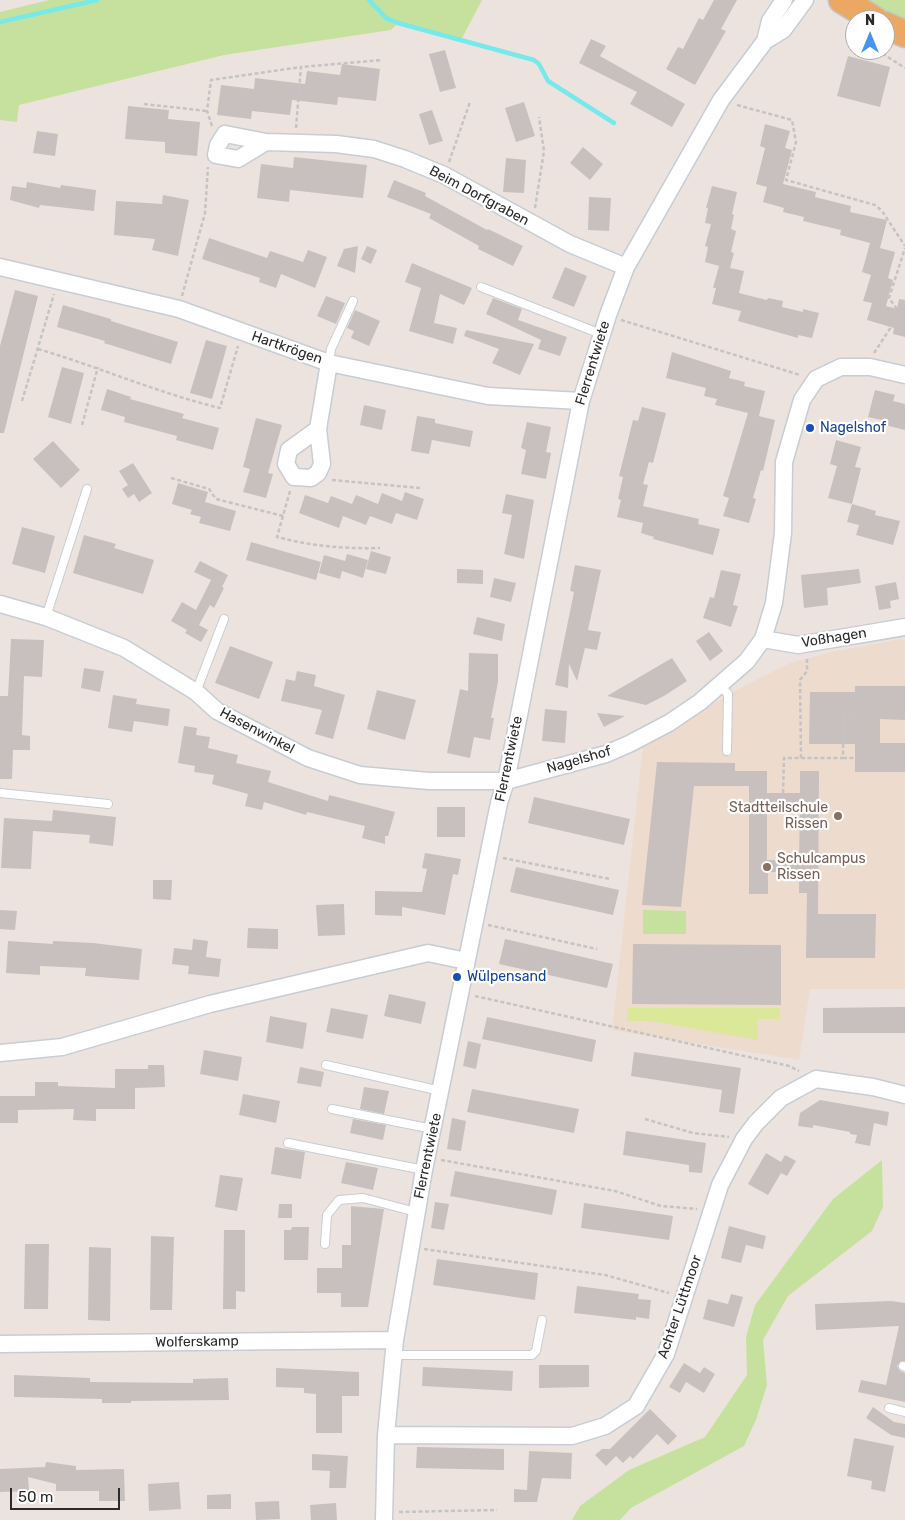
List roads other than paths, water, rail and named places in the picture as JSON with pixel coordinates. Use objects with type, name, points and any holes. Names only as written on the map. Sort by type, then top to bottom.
[{"type":"main road","points":[[842,0],[858,10]]},
{"type":"street","name":"Flerrentwiete","points":[[765,41],[770,21],[784,0]]},
{"type":"street","name":"Flerrentwiete","points":[[384,1516],[386,1435],[394,1347],[416,1212],[462,993],[466,961],[506,781],[581,401],[601,334],[626,267],[721,100],[765,41],[783,30],[805,0]]},
{"type":"street","name":"Beim Dorfgraben","points":[[266,142],[238,159],[217,150],[224,134],[266,142],[336,144],[374,149],[444,175],[532,225],[570,244],[626,267]]},
{"type":"street","name":"Hartkrögen","points":[[0,267],[179,309],[329,363],[488,396],[581,401]]},
{"type":"street","points":[[318,429],[289,450],[286,464],[294,477],[311,478],[318,473],[322,464],[318,429],[329,363]]},
{"type":"street","name":"Nagelshof","points":[[506,781],[606,754],[629,744],[669,723],[720,686],[747,661],[763,640],[774,603],[783,533],[784,462],[802,400],[816,380],[841,366],[870,367],[905,374]]},
{"type":"street","name":"Hasenwinkel","points":[[0,604],[46,617],[124,648],[196,692],[217,711],[308,758],[360,775],[430,781],[506,781]]},
{"type":"street","name":"Voßhagen","points":[[763,640],[798,645],[905,627]]},
{"type":"street","points":[[0,1053],[62,1047],[210,1004],[428,953],[466,961]]},
{"type":"street","name":"Achter Lüttmoor","points":[[386,1435],[572,1436],[605,1426],[636,1406],[666,1354],[720,1185],[744,1139],[781,1098],[816,1079],[873,1087],[905,1095]]},
{"type":"street","name":"Wolferskamp","points":[[0,1344],[394,1347]]},
{"type":"lane","points":[[481,287],[601,334]]},
{"type":"lane","points":[[329,363],[331,349],[353,301]]},
{"type":"lane","points":[[46,617],[87,489]]},
{"type":"lane","points":[[196,692],[224,619]]},
{"type":"lane","points":[[720,686],[728,694],[727,751]]},
{"type":"lane","points":[[0,793],[108,804]]},
{"type":"lane","points":[[326,1065],[441,1091]]},
{"type":"lane","points":[[332,1109],[433,1129]]},
{"type":"lane","points":[[288,1142],[426,1164]]},
{"type":"lane","points":[[324,1244],[328,1215],[339,1200],[363,1198],[416,1212]]},
{"type":"lane","points":[[394,1347],[532,1355],[536,1351],[542,1320]]},
{"type":"lane","points":[[889,1408],[905,1412]]},
{"type":"waterway","points":[[0,22],[97,0]]},
{"type":"waterway","points":[[369,0],[386,18],[398,23],[534,60],[539,64],[548,81],[614,123]]},
{"type":"place","name":"Nagelshof","points":[[810,428]]},
{"type":"place","name":"Stadtteilschule Rissen","points":[[838,816]]},
{"type":"place","name":"Schulcampus Rissen","points":[[767,867]]},
{"type":"place","name":"Wülpensand","points":[[457,977]]}]
